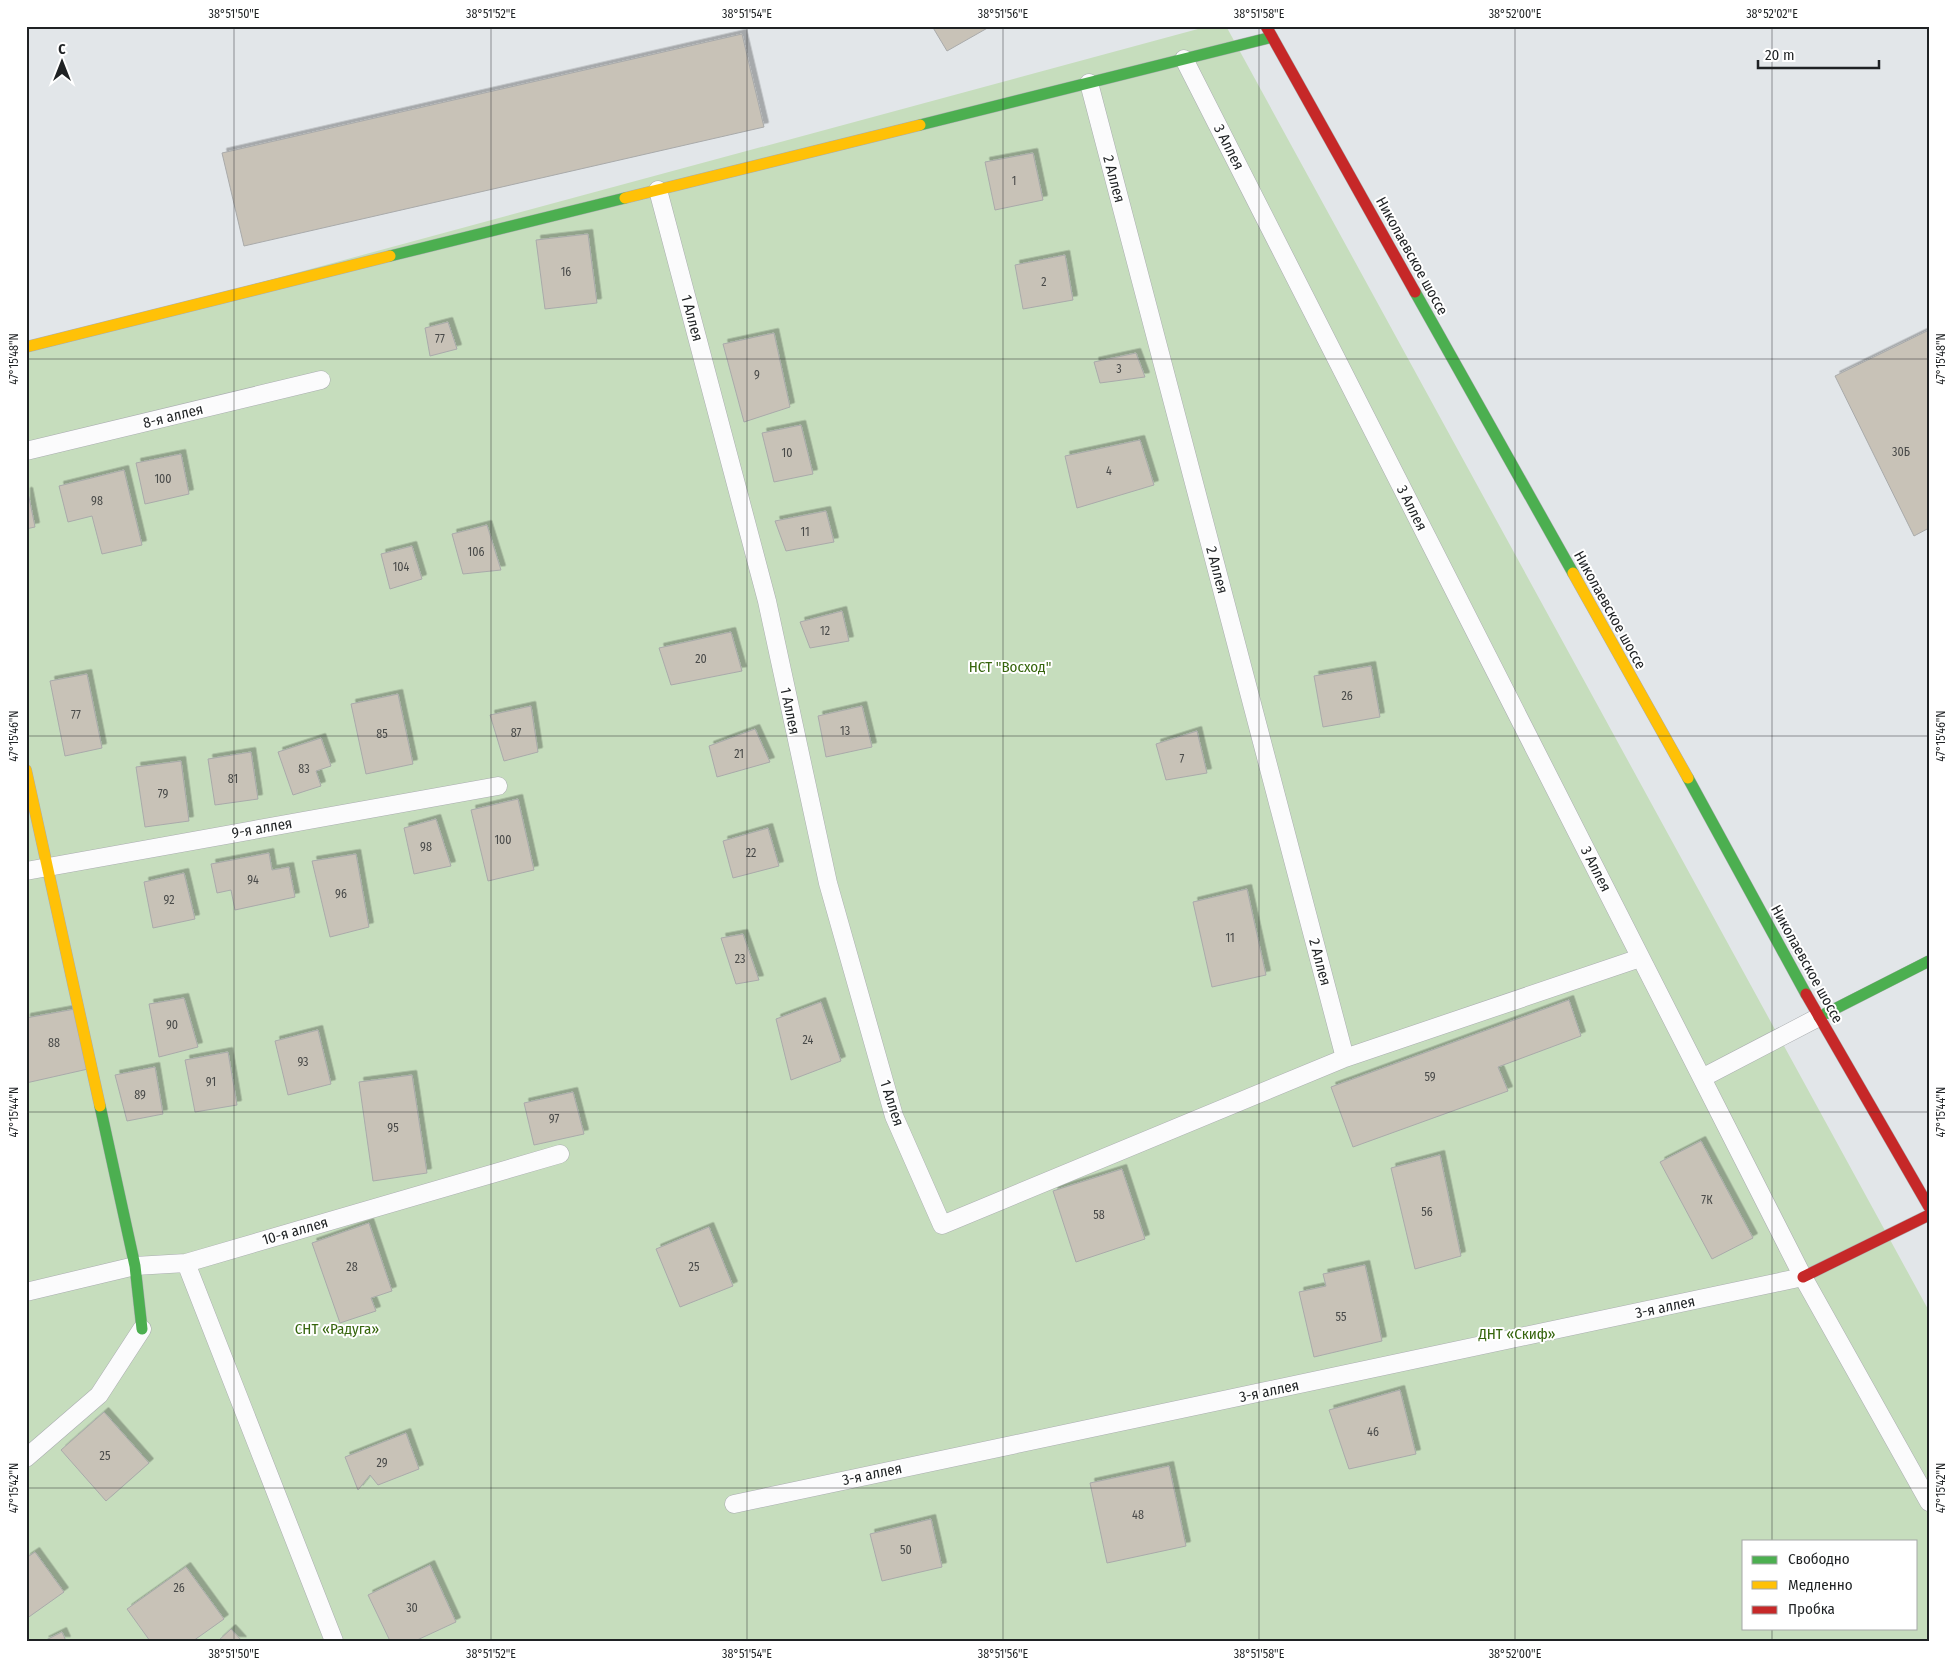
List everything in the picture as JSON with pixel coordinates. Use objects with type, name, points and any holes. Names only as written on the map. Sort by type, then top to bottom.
[{"type":"street","name":"Николаевское шоссе","points":[[1266,26],[1693,787],[1819,1017],[1929,1207]]},
{"type":"street","points":[[26,347],[1272,37]]},
{"type":"street","points":[[26,770],[135,1266],[142,1329]]},
{"type":"street","points":[[1819,1017],[1929,961]]},
{"type":"street","points":[[1803,1278],[1929,1215]]},
{"type":"lane","name":"3 Аллея","points":[[1184,59],[1803,1278],[1929,1502]]},
{"type":"lane","name":"2 Аллея","points":[[1089,82],[1345,1058]]},
{"type":"lane","name":"1 Аллея","points":[[658,190],[767,601],[828,882],[894,1116],[942,1225],[1345,1058]]},
{"type":"lane","name":"8-я аллея","points":[[26,452],[321,380]]},
{"type":"lane","name":"9-я аллея","points":[[26,871],[498,786]]},
{"type":"lane","points":[[1345,1058],[1640,958]]},
{"type":"lane","points":[[1702,1078],[1819,1017]]},
{"type":"lane","name":"10-я аллея","points":[[26,1292],[135,1266],[186,1263],[560,1154]]},
{"type":"lane","points":[[186,1263],[334,1641]]},
{"type":"lane","name":"3-я аллея","points":[[734,1504],[1803,1278]]},
{"type":"lane","points":[[26,1458],[99,1395],[142,1329]]},
{"type":"green space","points":[[1209,26],[1226,26],[1929,1311],[1929,1641],[26,1641],[26,346]]},
{"type":"building","points":[[932,26],[991,26],[947,51]]},
{"type":"building","points":[[742,34],[764,127],[244,246],[222,153]]},
{"type":"building","points":[[1033,153],[1043,200],[995,210],[985,162]]},
{"type":"building","points":[[588,234],[597,303],[545,309],[536,240]]},
{"type":"building","points":[[1065,255],[1073,300],[1023,309],[1015,265]]},
{"type":"building","points":[[448,322],[457,349],[430,356],[425,328]]},
{"type":"building","points":[[1929,330],[1929,528],[1914,536],[1835,376]]},
{"type":"building","points":[[774,333],[790,407],[744,422],[723,344]]},
{"type":"building","points":[[1136,353],[1145,377],[1100,383],[1094,362]]},
{"type":"building","points":[[801,425],[813,474],[774,482],[762,433]]},
{"type":"building","points":[[1140,440],[1154,485],[1077,508],[1065,456]]},
{"type":"building","points":[[181,454],[189,494],[145,504],[136,463]]},
{"type":"building","points":[[124,470],[142,545],[102,554],[92,516],[68,522],[59,486]]},
{"type":"building","points":[[26,492],[28,492],[35,527],[26,529]]},
{"type":"building","points":[[826,511],[834,542],[786,551],[775,521]]},
{"type":"building","points":[[487,525],[501,570],[463,574],[452,534]]},
{"type":"building","points":[[412,546],[422,579],[390,589],[381,554]]},
{"type":"building","points":[[842,611],[849,641],[810,648],[800,622]]},
{"type":"building","points":[[731,632],[742,671],[671,685],[659,648]]},
{"type":"building","points":[[1371,666],[1380,717],[1323,727],[1314,676]]},
{"type":"building","points":[[87,674],[102,748],[65,756],[50,681]]},
{"type":"building","points":[[398,694],[413,764],[366,774],[351,704]]},
{"type":"building","points":[[531,706],[538,752],[504,761],[490,715]]},
{"type":"building","points":[[862,706],[872,747],[826,757],[818,716]]},
{"type":"building","points":[[755,729],[770,762],[717,777],[709,746]]},
{"type":"building","points":[[1197,731],[1207,773],[1166,780],[1156,744]]},
{"type":"building","points":[[321,738],[331,766],[316,771],[321,786],[293,795],[278,752]]},
{"type":"building","points":[[251,752],[258,799],[215,805],[208,759]]},
{"type":"building","points":[[181,761],[189,821],[145,827],[136,767]]},
{"type":"building","points":[[518,799],[534,870],[488,881],[471,810]]},
{"type":"building","points":[[436,819],[451,866],[414,874],[404,828]]},
{"type":"building","points":[[768,828],[779,866],[733,878],[723,841]]},
{"type":"building","points":[[269,853],[272,870],[289,867],[295,897],[235,910],[231,890],[217,893],[211,864]]},
{"type":"building","points":[[356,854],[369,927],[330,937],[312,861]]},
{"type":"building","points":[[184,873],[195,919],[153,928],[144,882]]},
{"type":"building","points":[[1247,889],[1266,975],[1212,987],[1193,902]]},
{"type":"building","points":[[743,934],[759,980],[736,984],[721,938]]},
{"type":"building","points":[[184,998],[198,1047],[159,1057],[149,1004]]},
{"type":"building","points":[[1569,1000],[1581,1036],[1498,1067],[1508,1091],[1353,1147],[1331,1087]]},
{"type":"building","points":[[821,1002],[841,1061],[791,1080],[776,1019]]},
{"type":"building","points":[[75,1009],[88,1069],[26,1083],[26,1018]]},
{"type":"building","points":[[318,1030],[331,1084],[288,1095],[275,1041]]},
{"type":"building","points":[[228,1052],[237,1105],[195,1112],[185,1060]]},
{"type":"building","points":[[155,1067],[163,1114],[127,1121],[115,1075]]},
{"type":"building","points":[[412,1075],[427,1173],[373,1181],[359,1082]]},
{"type":"building","points":[[573,1092],[584,1134],[534,1145],[524,1103]]},
{"type":"building","points":[[1701,1141],[1753,1238],[1712,1259],[1660,1162]]},
{"type":"building","points":[[1440,1155],[1461,1256],[1415,1269],[1391,1168]]},
{"type":"building","points":[[1122,1169],[1145,1239],[1076,1262],[1053,1191]]},
{"type":"building","points":[[369,1223],[392,1291],[371,1298],[376,1311],[340,1323],[312,1243]]},
{"type":"building","points":[[709,1227],[733,1286],[680,1307],[656,1249]]},
{"type":"building","points":[[1365,1265],[1382,1341],[1314,1357],[1299,1292],[1326,1286],[1323,1274]]},
{"type":"building","points":[[1400,1390],[1416,1454],[1349,1469],[1329,1410]]},
{"type":"building","points":[[104,1412],[149,1463],[106,1501],[61,1450]]},
{"type":"building","points":[[406,1433],[419,1469],[378,1485],[370,1475],[358,1490],[345,1457]]},
{"type":"building","points":[[1169,1466],[1186,1546],[1107,1563],[1090,1483]]},
{"type":"building","points":[[931,1519],[942,1567],[882,1581],[870,1534]]},
{"type":"building","points":[[35,1552],[64,1592],[26,1619],[26,1558]]},
{"type":"building","points":[[430,1565],[456,1622],[415,1641],[390,1641],[368,1595]]},
{"type":"building","points":[[186,1567],[224,1619],[193,1641],[150,1641],[127,1609]]},
{"type":"building","points":[[231,1629],[242,1641],[218,1641]]},
{"type":"building","points":[[62,1632],[66,1641],[44,1641]]},
{"type":"traffic: fast","points":[[920,125],[1272,37]]},
{"type":"traffic: fast","points":[[390,256],[625,198]]},
{"type":"traffic: fast","points":[[1415,292],[1573,573]]},
{"type":"traffic: fast","points":[[1688,778],[1806,994]]},
{"type":"traffic: fast","points":[[1819,1017],[1929,961]]},
{"type":"traffic: fast","points":[[100,1106],[135,1266],[142,1329]]},
{"type":"traffic: slow","points":[[625,198],[920,125]]},
{"type":"traffic: slow","points":[[26,347],[390,256]]},
{"type":"traffic: slow","points":[[1573,573],[1688,778]]},
{"type":"traffic: slow","points":[[26,770],[100,1106]]},
{"type":"traffic: jam","points":[[1266,26],[1415,292]]},
{"type":"traffic: jam","points":[[1806,994],[1929,1207]]},
{"type":"traffic: jam","points":[[1803,1277],[1929,1215]]},
{"type":"park label","name":"НСТ \"Восход\"","points":[[1010,667]]},
{"type":"park label","name":"СНТ «Радуга»","points":[[337,1329]]},
{"type":"park label","name":"ДНТ «Скиф»","points":[[1517,1334]]}]
